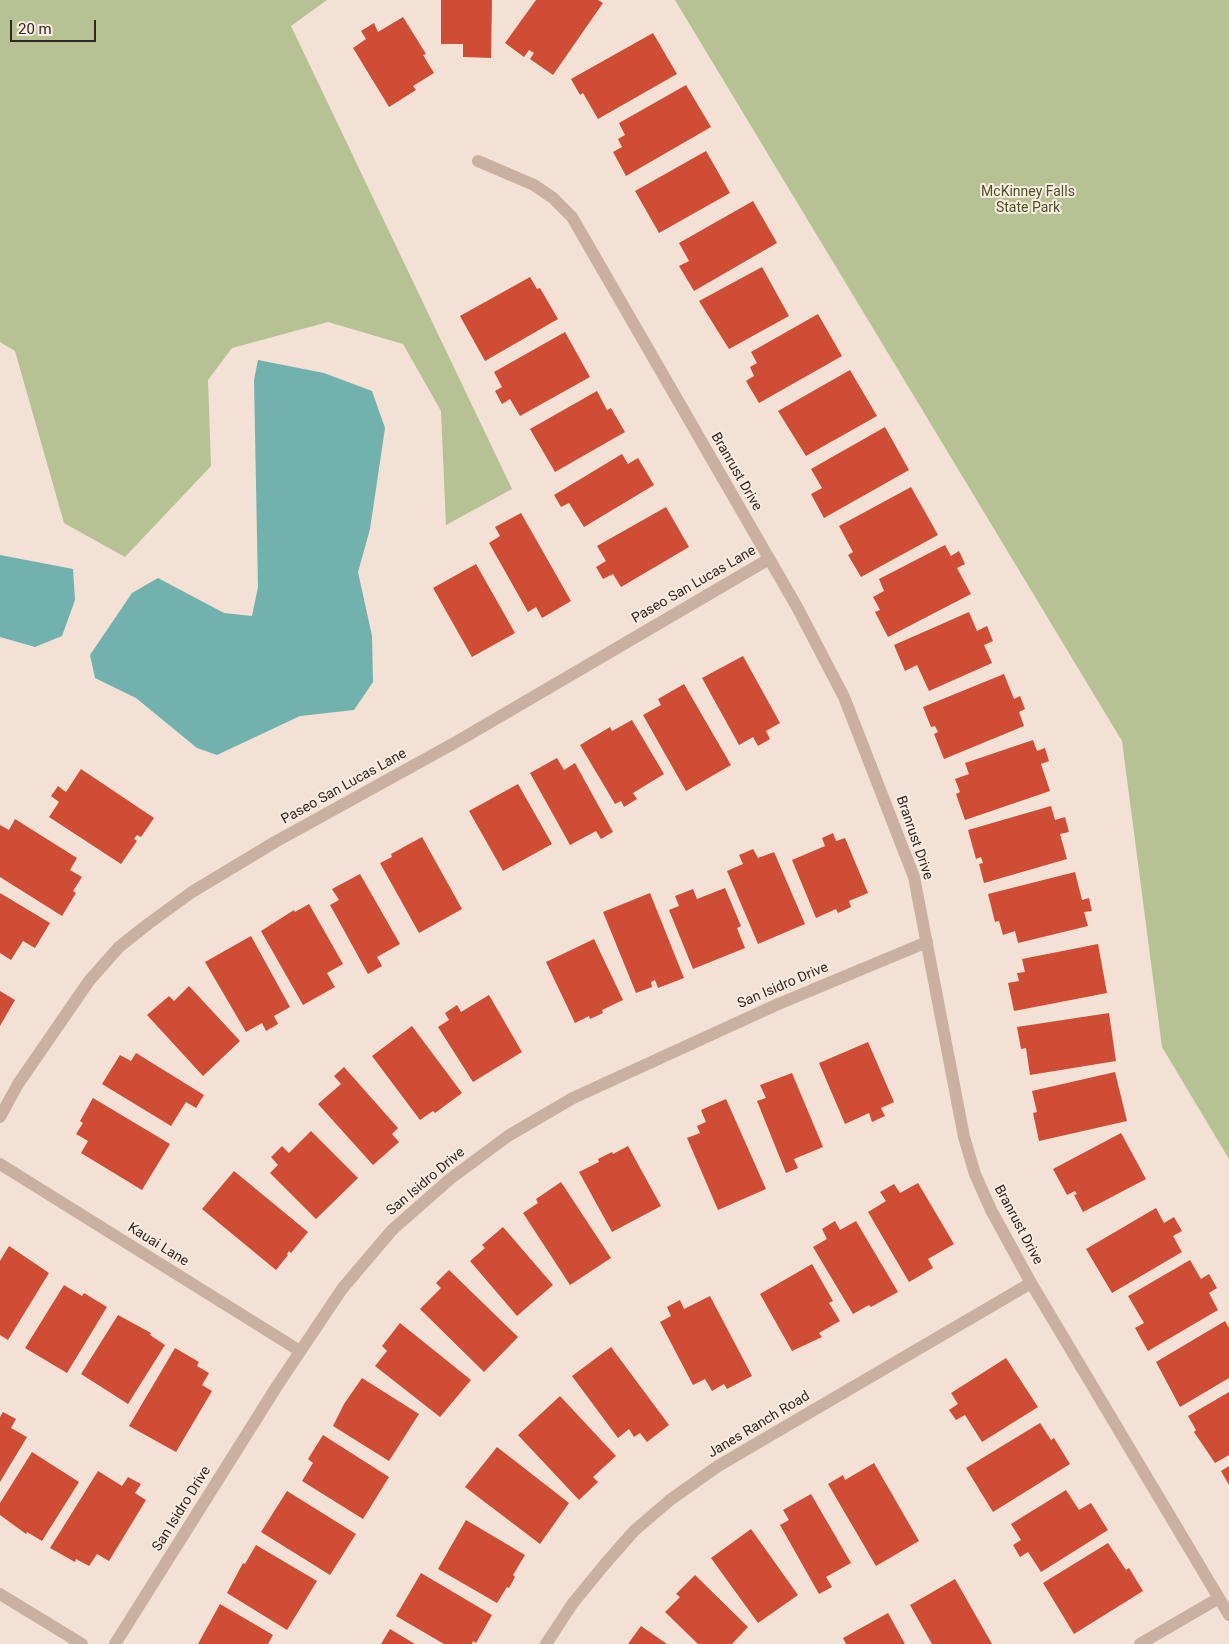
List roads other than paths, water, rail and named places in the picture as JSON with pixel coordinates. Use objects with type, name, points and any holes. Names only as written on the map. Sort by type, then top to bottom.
[{"type":"street","name":"Branrust Drive","points":[[478,161],[534,185],[553,198],[572,217],[769,559],[844,697],[914,877],[964,1137],[975,1174],[991,1210],[1031,1283],[1229,1615]]},
{"type":"street","name":"Paseo San Lucas Lane","points":[[0,1117],[18,1084],[89,981],[119,947],[192,892],[275,842],[458,741],[769,559]]},
{"type":"street","name":"San Isidro Drive","points":[[115,1644],[300,1351],[342,1289],[392,1230],[450,1179],[508,1136],[572,1098],[776,1005],[927,942]]},
{"type":"street","name":"Kauai Lane","points":[[0,1164],[300,1351]]},
{"type":"street","name":"Janes Ranch Road","points":[[546,1644],[573,1604],[605,1564],[634,1531],[670,1500],[718,1466],[1031,1283]]},
{"type":"street","points":[[0,1594],[82,1644]]},
{"type":"street","points":[[1140,1644],[1219,1598]]},
{"type":"water","points":[[258,360],[324,373],[372,391],[385,428],[370,529],[358,572],[372,636],[373,682],[354,710],[300,716],[217,755],[197,748],[136,698],[95,678],[90,655],[132,593],[158,578],[224,613],[252,616],[258,587],[254,380]]},
{"type":"water","points":[[0,555],[73,569],[75,600],[62,636],[35,647],[0,637]]},
{"type":"park label","name":"McKinney Falls State Park","points":[[1028,200]]}]
